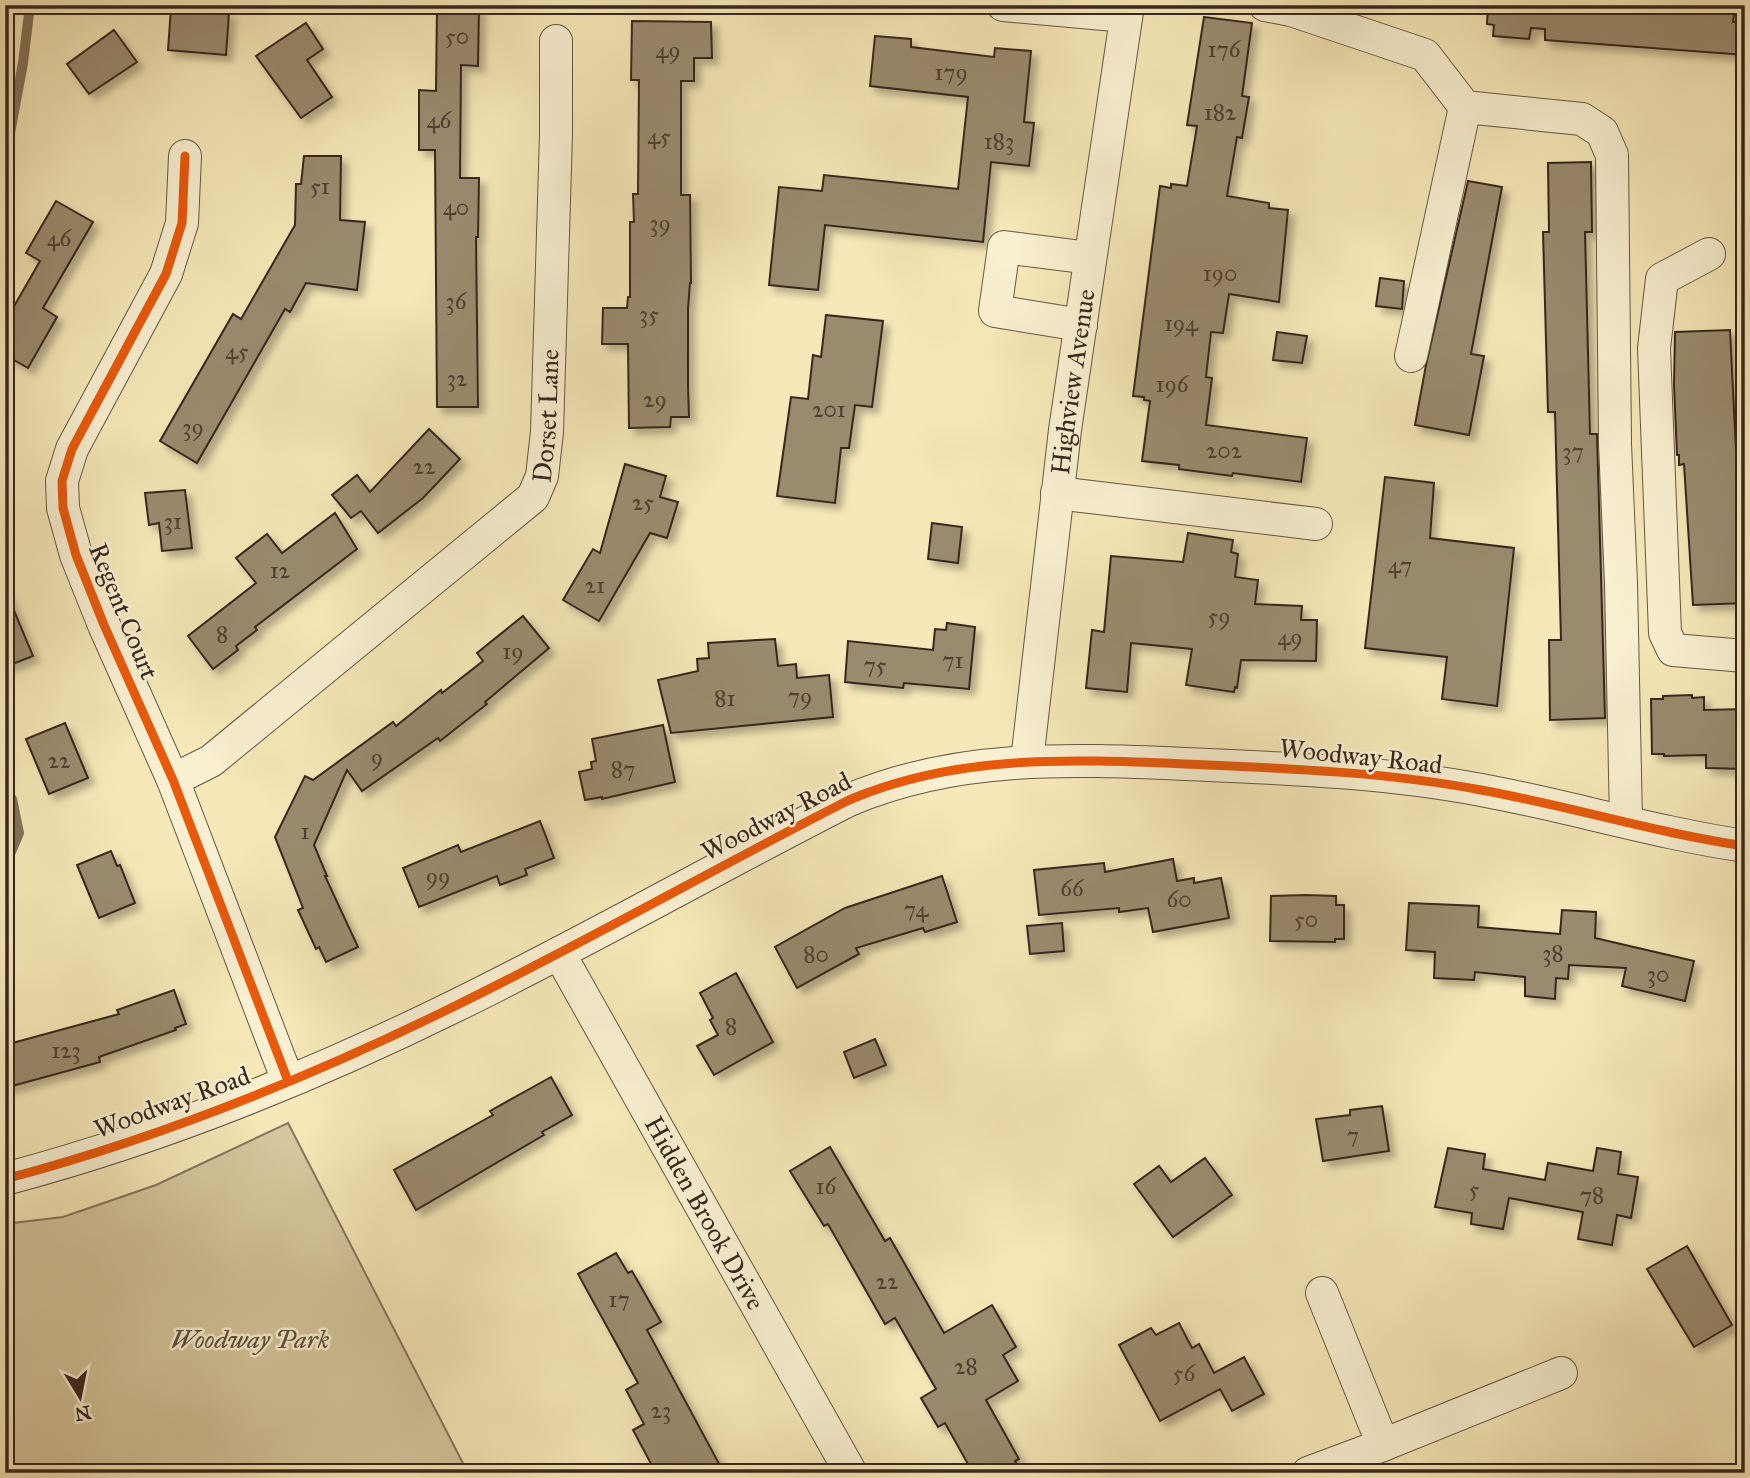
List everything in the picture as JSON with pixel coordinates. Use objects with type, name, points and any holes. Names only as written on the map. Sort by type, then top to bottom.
[{"type":"street","points":[[1003,5],[1127,11]]},
{"type":"street","points":[[1265,5],[1291,10],[1425,55],[1465,107],[1582,119],[1602,132],[1612,155],[1615,444],[1626,821]]},
{"type":"street","name":"Highview Avenue","points":[[1027,761],[1057,493],[1127,11]]},
{"type":"street","name":"Dorset Lane","points":[[173,780],[211,761],[533,497],[542,476],[547,432],[556,134],[556,41]]},
{"type":"street","points":[[1410,356],[1465,107]]},
{"type":"street","name":"Regent Court","points":[[186,156],[182,223],[166,274],[72,449],[62,481],[63,508],[76,555],[173,780],[288,1081]]},
{"type":"street","points":[[1081,325],[995,311],[1004,247],[1090,258]]},
{"type":"street","points":[[1709,254],[1662,279],[1654,348],[1665,633],[1673,650],[1745,656]]},
{"type":"street","points":[[1057,493],[1316,524]]},
{"type":"street","name":"Woodway Road","points":[[5,1179],[178,1125],[288,1081],[393,1035],[559,953],[805,822],[873,790],[941,771],[973,765],[1027,761],[1100,760],[1371,773],[1481,790],[1745,846]]},
{"type":"street","name":"Hidden Brook Drive","points":[[559,953],[850,1473]]},
{"type":"street","points":[[1322,1293],[1383,1445]]},
{"type":"street","points":[[1308,1473],[1561,1373]]},
{"type":"green space","name":"Woodway Park","points":[[288,1123],[468,1473],[5,1473],[5,1224],[63,1217],[156,1185]]},
{"type":"building","points":[[1488,5],[1735,5],[1733,22],[1745,22],[1745,55],[1545,40],[1545,29],[1531,28],[1529,39],[1493,36],[1494,25],[1487,24]]},
{"type":"building","points":[[437,6],[479,7],[478,66],[461,65],[460,178],[479,178],[476,237],[478,407],[437,407],[435,150],[419,150],[419,90],[436,91]]},
{"type":"building","points":[[171,8],[229,13],[226,55],[168,50]]},
{"type":"building","points":[[1204,17],[1252,23],[1242,96],[1249,97],[1242,138],[1237,137],[1227,196],[1269,203],[1269,208],[1288,210],[1279,302],[1229,294],[1223,333],[1211,332],[1206,377],[1212,378],[1206,425],[1307,438],[1301,482],[1179,469],[1179,465],[1142,461],[1150,401],[1144,400],[1144,397],[1133,396],[1160,186],[1187,186],[1197,126],[1187,125]]},
{"type":"building","points":[[632,21],[711,22],[712,58],[694,58],[694,81],[681,81],[681,195],[690,195],[689,417],[671,417],[670,427],[629,428],[628,344],[602,344],[603,308],[627,308],[630,297],[630,222],[634,222],[633,194],[638,194],[639,80],[631,80]]},
{"type":"building","points":[[306,23],[323,49],[307,60],[332,97],[301,118],[256,56]]},
{"type":"building","points":[[114,30],[137,62],[89,94],[67,64]]},
{"type":"building","points":[[875,36],[911,39],[911,47],[994,57],[995,48],[1031,51],[1024,122],[1034,123],[1029,166],[991,162],[983,242],[825,225],[818,290],[769,285],[779,187],[822,191],[824,175],[958,189],[968,97],[870,86]]},
{"type":"building","points":[[304,156],[341,156],[340,220],[365,222],[357,290],[306,283],[290,312],[285,309],[197,463],[160,441],[233,314],[241,319],[295,225],[296,184],[301,184]]},
{"type":"building","points":[[1591,162],[1592,232],[1585,232],[1590,434],[1597,434],[1605,718],[1550,720],[1549,640],[1561,640],[1555,412],[1548,412],[1543,232],[1549,232],[1548,163]]},
{"type":"building","points":[[1468,181],[1502,187],[1471,354],[1484,356],[1469,435],[1415,425]]},
{"type":"building","points":[[56,201],[93,222],[43,308],[57,317],[28,368],[5,355],[5,322],[40,261],[26,253]]},
{"type":"building","points":[[1380,278],[1404,281],[1402,309],[1376,306]]},
{"type":"building","points":[[826,315],[883,321],[872,407],[855,405],[849,448],[841,448],[835,503],[777,496],[791,397],[808,399],[813,355],[821,357]]},
{"type":"building","points":[[1730,330],[1737,471],[1745,471],[1745,603],[1693,605],[1684,464],[1679,465],[1677,455],[1675,332]]},
{"type":"building","points":[[1277,332],[1307,336],[1302,363],[1273,360]]},
{"type":"building","points":[[429,429],[460,459],[423,498],[378,533],[361,511],[351,518],[332,495],[357,475],[370,492]]},
{"type":"building","points":[[625,464],[666,476],[660,497],[678,502],[667,538],[650,533],[599,621],[563,600],[593,549],[600,553]]},
{"type":"building","points":[[1385,477],[1434,483],[1430,538],[1514,548],[1497,706],[1442,699],[1447,657],[1365,648]]},
{"type":"building","points":[[185,490],[192,548],[162,551],[159,523],[149,525],[145,493]]},
{"type":"building","points":[[335,513],[357,549],[255,627],[257,630],[236,646],[238,650],[213,669],[188,636],[256,583],[236,558],[267,534],[282,553]]},
{"type":"building","points":[[932,523],[962,527],[958,563],[928,559]]},
{"type":"building","points":[[1188,533],[1233,540],[1231,552],[1238,554],[1235,577],[1258,580],[1255,604],[1302,606],[1301,620],[1317,620],[1316,661],[1241,660],[1234,692],[1186,685],[1192,649],[1131,643],[1127,692],[1086,688],[1092,630],[1104,632],[1111,556],[1183,562]]},
{"type":"building","points":[[5,589],[33,656],[5,667]]},
{"type":"building","points":[[523,616],[549,648],[485,702],[487,704],[440,741],[438,738],[362,791],[347,770],[314,845],[325,876],[358,947],[326,962],[319,947],[316,949],[298,910],[303,908],[275,837],[305,776],[313,780],[393,722],[396,726],[441,690],[442,693],[483,661],[477,653]]},
{"type":"building","points":[[947,623],[975,627],[969,689],[904,683],[903,688],[845,682],[848,641],[933,650],[935,629],[946,630]]},
{"type":"building","points":[[775,639],[778,666],[796,664],[797,678],[829,675],[833,717],[671,733],[658,680],[698,671],[697,659],[709,658],[708,643]]},
{"type":"building","points":[[1692,695],[1692,698],[1704,697],[1704,710],[1744,709],[1745,769],[1706,768],[1706,755],[1652,754],[1651,699]]},
{"type":"building","points":[[65,723],[88,778],[49,794],[26,739]]},
{"type":"building","points":[[663,725],[675,782],[602,799],[585,800],[579,772],[592,769],[591,762],[596,761],[592,739]]},
{"type":"building","points":[[540,821],[554,858],[525,869],[527,875],[500,885],[497,876],[419,907],[403,868],[458,845],[461,852]]},
{"type":"building","points":[[111,851],[117,866],[120,865],[135,903],[99,918],[77,865]]},
{"type":"building","points":[[1173,859],[1177,881],[1194,878],[1194,883],[1221,878],[1229,918],[1153,932],[1148,908],[1119,912],[1119,908],[1039,915],[1034,870],[1104,863],[1105,872]]},
{"type":"building","points":[[942,876],[957,922],[925,932],[923,928],[856,948],[859,954],[797,988],[775,947],[845,908]]},
{"type":"building","points":[[1271,896],[1336,896],[1336,905],[1344,905],[1344,939],[1335,939],[1335,942],[1270,941]]},
{"type":"building","points":[[1409,903],[1479,906],[1478,927],[1560,934],[1562,910],[1596,912],[1595,938],[1694,961],[1685,1001],[1622,986],[1626,968],[1569,965],[1568,979],[1556,978],[1555,999],[1525,996],[1525,977],[1475,972],[1474,980],[1434,978],[1435,952],[1406,950]]},
{"type":"building","points":[[1062,923],[1064,951],[1030,954],[1027,926]]},
{"type":"building","points":[[736,973],[773,1042],[714,1075],[697,1046],[718,1035],[710,1020],[713,1018],[700,993]]},
{"type":"building","points":[[174,990],[186,1024],[175,1028],[176,1030],[99,1057],[100,1062],[5,1088],[5,1045],[119,1014],[117,1010]]},
{"type":"building","points":[[875,1039],[886,1065],[854,1078],[844,1052]]},
{"type":"building","points":[[551,1077],[572,1115],[542,1132],[544,1135],[416,1210],[394,1170],[493,1115],[490,1111]]},
{"type":"building","points":[[1382,1106],[1389,1151],[1323,1161],[1316,1119],[1350,1115],[1350,1110]]},
{"type":"building","points":[[830,1147],[885,1241],[890,1238],[944,1333],[992,1305],[1016,1347],[1003,1355],[1018,1381],[986,1400],[1019,1459],[1015,1461],[1022,1473],[973,1473],[945,1423],[938,1427],[921,1398],[936,1389],[895,1318],[885,1324],[828,1224],[824,1226],[790,1171]]},
{"type":"building","points":[[1448,1148],[1485,1154],[1483,1169],[1545,1180],[1548,1163],[1593,1171],[1597,1148],[1621,1152],[1618,1174],[1638,1177],[1631,1218],[1617,1215],[1612,1245],[1578,1239],[1583,1212],[1509,1198],[1503,1229],[1471,1224],[1472,1213],[1435,1207]]},
{"type":"building","points":[[1205,1158],[1232,1195],[1173,1237],[1134,1184],[1159,1166],[1171,1182]]},
{"type":"building","points":[[1687,1246],[1732,1325],[1694,1347],[1647,1269]]},
{"type":"building","points":[[616,1253],[628,1273],[632,1271],[661,1322],[647,1330],[724,1473],[656,1473],[633,1430],[644,1424],[626,1390],[638,1383],[578,1274]]},
{"type":"building","points":[[1179,1323],[1192,1348],[1199,1344],[1214,1373],[1244,1357],[1264,1394],[1232,1411],[1220,1389],[1160,1421],[1119,1345],[1151,1328],[1156,1335]]},
{"type":"waterway","points":[[5,160],[23,63],[30,5]]},
{"type":"waterway","points":[[5,790],[12,799],[19,833],[5,866]]},
{"type":"cycle path","points":[[185,156],[182,223],[166,274],[72,449],[62,481],[63,508],[76,555],[173,780],[288,1081]]},
{"type":"cycle path","points":[[5,1179],[178,1125],[346,1057],[505,981],[849,800],[892,784],[936,773],[1026,762],[1117,761],[1311,770],[1379,776],[1481,790],[1745,846]]}]
